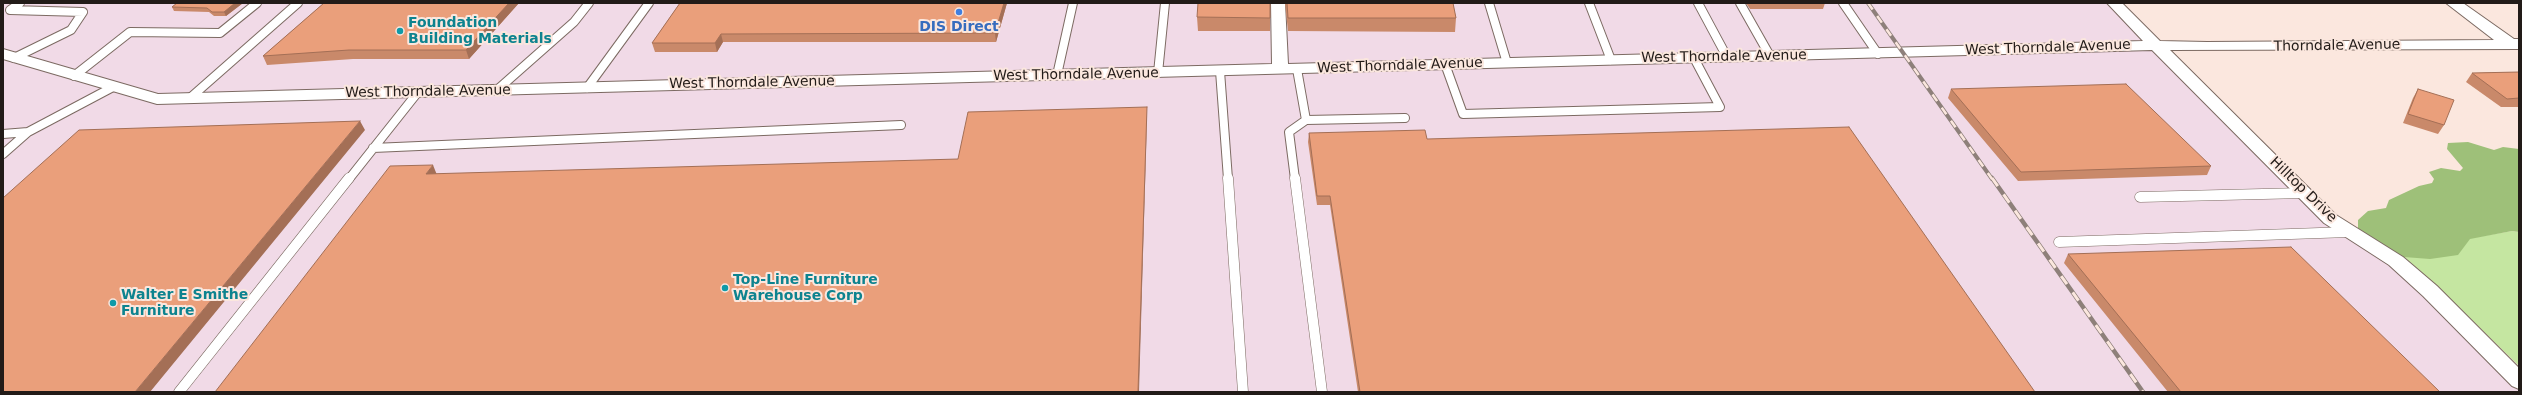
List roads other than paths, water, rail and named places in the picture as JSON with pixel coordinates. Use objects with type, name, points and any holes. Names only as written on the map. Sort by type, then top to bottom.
[{"type":"street","points":[[1278,3],[1280,70]]},
{"type":"street","name":"Hilltop Drive","points":[[2114,3],[2330,219],[2396,261],[2430,291],[2519,381]]},
{"type":"street","points":[[2453,3],[2515,44]]},
{"type":"street","name":"Thorndale Avenue","points":[[2155,45],[2214,47],[2515,44]]},
{"type":"street","name":"West Thorndale Avenue","points":[[9,56],[147,98],[190,98],[1280,70],[1507,62],[1878,54],[2155,45]]},
{"type":"lane","points":[[6,10],[20,3]]},
{"type":"lane","points":[[74,76],[130,32],[220,33],[257,3]]},
{"type":"lane","points":[[190,98],[298,3]]},
{"type":"lane","points":[[497,90],[574,22],[589,3]]},
{"type":"lane","points":[[587,88],[649,3]]},
{"type":"lane","points":[[1057,75],[1073,3]]},
{"type":"lane","points":[[1158,73],[1165,3]]},
{"type":"lane","points":[[1489,3],[1507,62]]},
{"type":"lane","points":[[1589,3],[1611,60]]},
{"type":"lane","points":[[1698,3],[1727,57]]},
{"type":"lane","points":[[1740,3],[1770,56]]},
{"type":"lane","points":[[1843,3],[1878,54]]},
{"type":"lane","points":[[6,10],[83,12],[71,30],[9,56]]},
{"type":"lane","points":[[1445,64],[1463,114],[1720,107],[1694,58]]},
{"type":"lane","points":[[1297,69],[1306,120]]},
{"type":"lane","points":[[1220,71],[1243,392]]},
{"type":"lane","points":[[3,154],[28,132],[113,87]]},
{"type":"lane","points":[[179,392],[418,92]]},
{"type":"lane","points":[[1322,392],[1290,132],[1306,120],[1405,118]]},
{"type":"lane","points":[[373,148],[901,125]]},
{"type":"lane","points":[[3,134],[28,132]]},
{"type":"lane","points":[[2140,197],[2304,193]]},
{"type":"lane","points":[[2059,242],[2351,232]]},
{"type":"railway","points":[[1868,3],[1992,179]]},
{"type":"railway","points":[[1992,178],[2143,392]]},
{"type":"place","name":"DIS Direct","points":[[959,12]]},
{"type":"place","name":"Foundation Building Materials","points":[[400,31]]},
{"type":"place","name":"Top-Line Furniture Warehouse Corp","points":[[725,288]]},
{"type":"place","name":"Walter E Smithe Furniture","points":[[113,303]]}]
